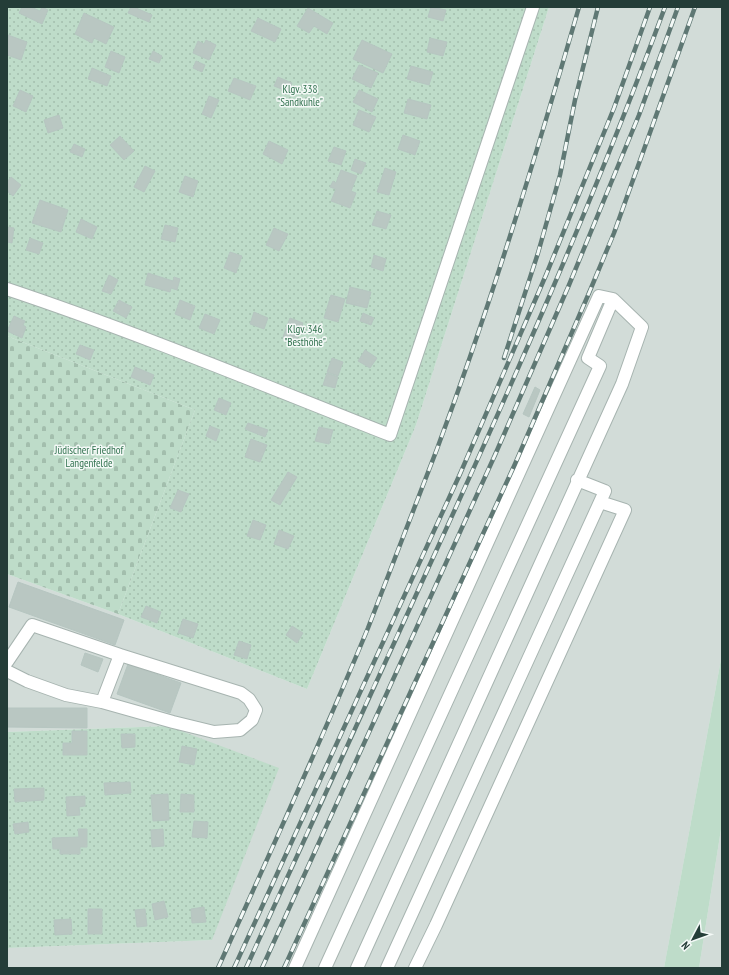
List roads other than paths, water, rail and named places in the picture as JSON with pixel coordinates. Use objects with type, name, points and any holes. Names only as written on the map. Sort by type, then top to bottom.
[{"type":"lane","points":[[7,289],[42,300],[216,366],[390,435],[533,7]]},
{"type":"lane","points":[[295,968],[599,296],[613,299],[642,327],[622,384],[577,480],[357,968]]},
{"type":"lane","points":[[325,968],[600,366],[588,358],[613,299]]},
{"type":"lane","points":[[387,968],[605,491],[577,480]]},
{"type":"lane","points":[[415,968],[440,918],[624,510],[600,502]]},
{"type":"lane","points":[[7,662],[32,625],[120,655],[241,693],[249,699],[256,710],[252,720],[240,730],[214,732],[102,702],[66,694],[27,681],[7,672]]},
{"type":"lane","points":[[102,702],[120,655]]},
{"type":"railway","points":[[218,968],[350,671],[437,449],[476,340],[512,230],[579,7]]},
{"type":"railway","points":[[504,358],[538,253],[560,175],[575,100],[598,7]]},
{"type":"railway","points":[[234,968],[460,474],[546,275],[614,108],[650,7]]},
{"type":"railway","points":[[246,968],[454,513],[549,298],[609,153],[665,7]]},
{"type":"railway","points":[[262,968],[495,455],[569,285],[639,115],[678,7]]},
{"type":"railway","points":[[284,968],[515,464],[589,293],[614,233],[695,7]]},
{"type":"park label","name":"Klgv. 338 \"Sandkuhle\"","points":[[300,95]]},
{"type":"park label","name":"Klgv. 346 \"Besthöhe\"","points":[[305,335]]},
{"type":"park label","name":"Jüdischer Friedhof Langenfelde","points":[[89,456]]}]
